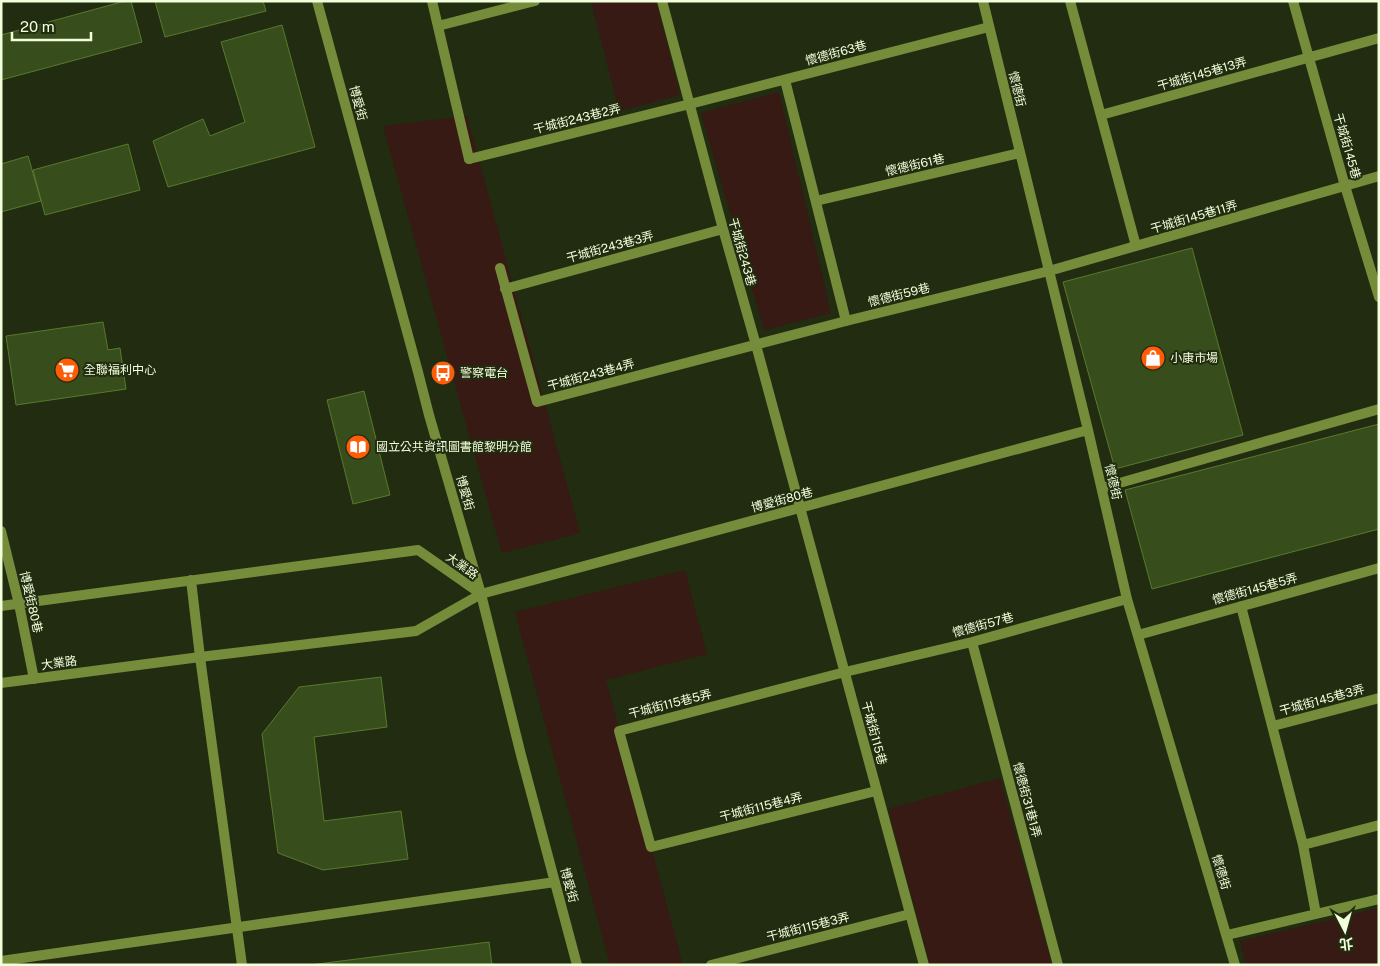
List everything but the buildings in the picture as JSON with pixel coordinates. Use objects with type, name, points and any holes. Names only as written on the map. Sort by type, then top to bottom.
[{"type":"street","name":"博愛街","points":[[317,1],[429,415],[481,594],[521,755],[577,965]]},
{"type":"street","points":[[432,1],[438,26],[535,1]]},
{"type":"street","name":"干城街243巷","points":[[662,1],[800,508]]},
{"type":"street","name":"懷德街","points":[[983,1],[1102,488],[1127,599],[1235,965]]},
{"type":"street","points":[[1070,1],[1136,246]]},
{"type":"street","name":"干城街145巷","points":[[1293,1],[1345,186],[1379,297]]},
{"type":"street","name":"干城街243巷2弄","points":[[438,26],[469,159],[690,104]]},
{"type":"street","name":"懷德街63巷","points":[[690,104],[989,27]]},
{"type":"street","name":"干城街145巷13弄","points":[[1101,115],[1379,38]]},
{"type":"street","points":[[785,80],[846,321]]},
{"type":"street","name":"懷德街61巷","points":[[816,201],[1020,153]]},
{"type":"street","name":"干城街145巷11弄","points":[[1049,270],[1379,176]]},
{"type":"street","name":"干城街243巷3弄","points":[[505,289],[723,229]]},
{"type":"street","name":"干城街243巷4弄","points":[[500,268],[538,402],[756,345]]},
{"type":"street","name":"懷德街59巷","points":[[756,345],[1049,270]]},
{"type":"street","points":[[1102,488],[1379,409]]},
{"type":"street","name":"博愛街80巷","points":[[481,594],[1088,430]]},
{"type":"street","name":"干城街115巷","points":[[800,508],[924,965]]},
{"type":"street","name":"博愛街80巷","points":[[1,531],[19,604],[34,679]]},
{"type":"street","name":"大業路","points":[[1,606],[418,550],[481,594],[416,631],[1,683]]},
{"type":"street","name":"懷德街145巷5弄","points":[[1138,635],[1379,568]]},
{"type":"street","points":[[191,580],[242,965]]},
{"type":"street","name":"懷德街57巷","points":[[844,672],[972,642],[1127,599]]},
{"type":"street","points":[[1241,606],[1303,845],[1316,914]]},
{"type":"street","name":"懷德街31巷1弄","points":[[972,642],[1058,965]]},
{"type":"street","name":"干城街115巷5弄","points":[[651,847],[619,731],[844,672]]},
{"type":"street","name":"干城街145巷3弄","points":[[1272,726],[1379,698]]},
{"type":"street","name":"干城街115巷4弄","points":[[651,847],[876,791]]},
{"type":"street","points":[[1303,845],[1379,825]]},
{"type":"street","points":[[1,961],[555,882]]},
{"type":"street","points":[[1227,934],[1379,899]]},
{"type":"street","name":"干城街115巷3弄","points":[[711,965],[910,914]]},
{"type":"shaded area","points":[[591,1],[656,1],[680,95],[619,111]]},
{"type":"shaded area","points":[[779,92],[831,313],[764,330],[701,113]]},
{"type":"shaded area","points":[[467,116],[580,533],[502,553],[383,126]]},
{"type":"shaded area","points":[[685,570],[707,654],[606,680],[683,965],[610,965],[515,612]]},
{"type":"shaded area","points":[[1000,778],[1052,965],[930,965],[888,809]]},
{"type":"shaded area","points":[[1379,908],[1379,965],[1246,965],[1240,941]]},
{"type":"place","name":"小康市場","points":[[1153,358]]},
{"type":"place","name":"全聯福利中心","points":[[67,370]]},
{"type":"place","name":"警察電台","points":[[443,373]]},
{"type":"place","name":"國立公共資訊圖書館黎明分館","points":[[358,447]]}]
